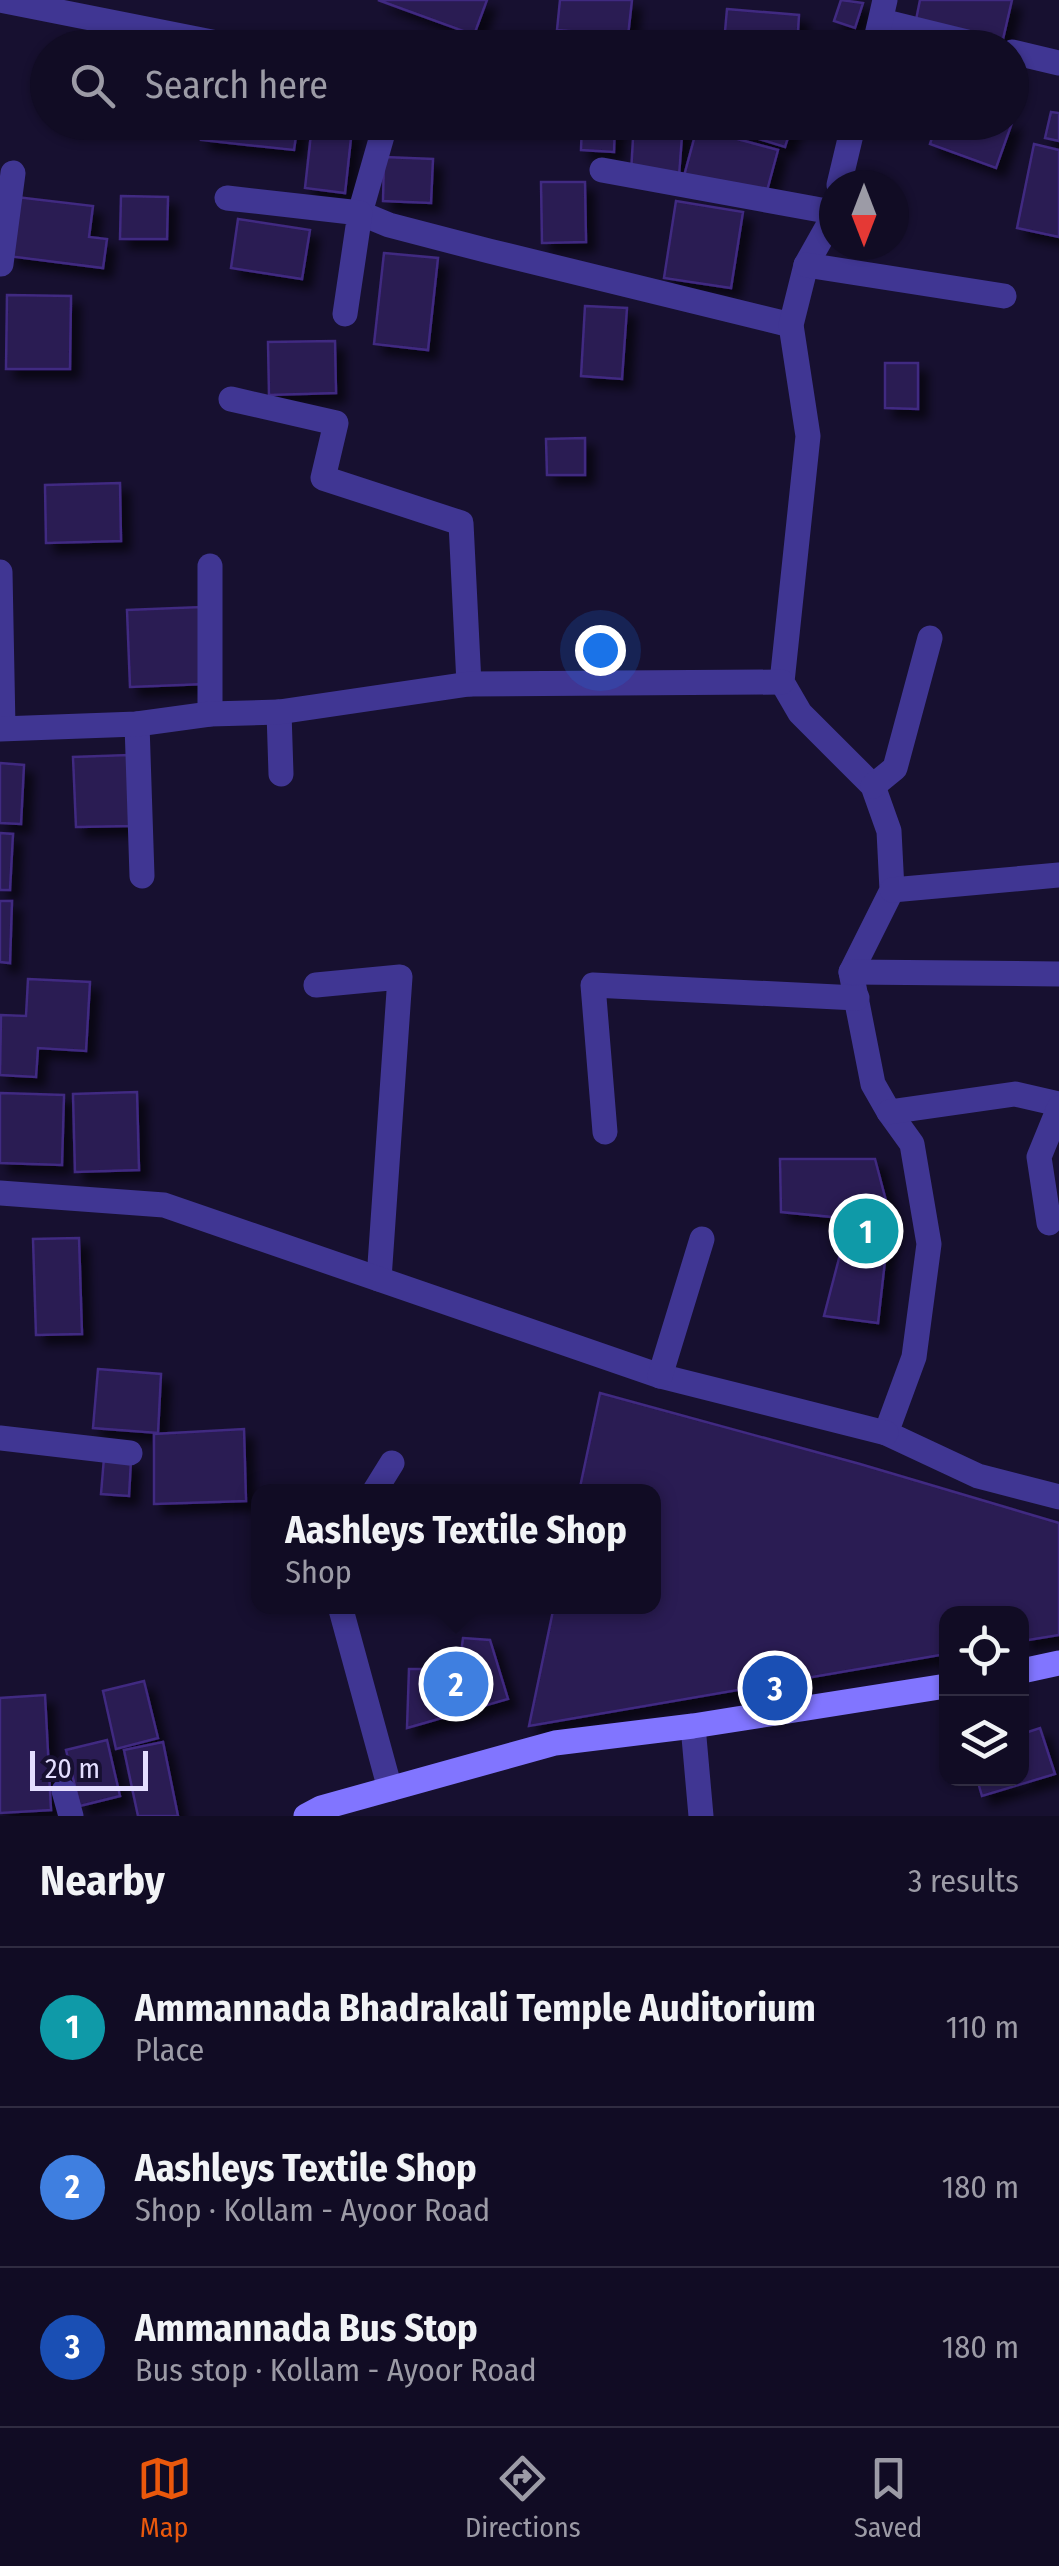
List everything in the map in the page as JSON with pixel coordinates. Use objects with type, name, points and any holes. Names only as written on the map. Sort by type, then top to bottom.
[{"type":"main road","points":[[1029,1669],[1059,1662]]},
{"type":"main road","points":[[316,1813],[390,1788],[555,1743],[693,1726],[939,1687]]},
{"type":"street","points":[[0,0],[151,30]]},
{"type":"street","points":[[883,10],[940,30]]},
{"type":"street","points":[[1029,56],[1059,64]]},
{"type":"street","points":[[345,314],[360,213],[381,140]]},
{"type":"street","points":[[842,170],[849,140]]},
{"type":"street","points":[[602,170],[819,205]]},
{"type":"street","points":[[0,282],[14,173]]},
{"type":"street","points":[[227,198],[360,213],[389,225],[791,325]]},
{"type":"street","points":[[819,242],[806,265],[791,325],[808,436],[782,682],[800,713],[874,786],[889,832],[892,890],[850,972],[874,1084],[912,1144],[929,1244],[914,1356],[886,1433]]},
{"type":"street","points":[[806,265],[1004,296]]},
{"type":"street","points":[[230,399],[336,423],[323,478],[462,523],[468,684]]},
{"type":"street","points":[[210,566],[210,714]]},
{"type":"street","points":[[0,572],[2,729],[137,724],[210,714],[280,712],[468,684],[782,682]]},
{"type":"street","points":[[874,786],[895,768],[930,638]]},
{"type":"street","points":[[280,712],[281,774]]},
{"type":"street","points":[[137,724],[142,876]]},
{"type":"street","points":[[892,890],[1059,876]]},
{"type":"street","points":[[850,972],[1059,974]]},
{"type":"street","points":[[316,985],[400,977],[379,1278]]},
{"type":"street","points":[[605,1132],[593,985],[857,998]]},
{"type":"street","points":[[889,1112],[1015,1094],[1059,1106],[1054,1140],[1039,1156],[1050,1223]]},
{"type":"street","points":[[0,1192],[164,1205],[660,1376],[886,1433],[978,1476],[1059,1496]]},
{"type":"street","points":[[660,1376],[702,1239]]},
{"type":"street","points":[[0,1438],[130,1453]]},
{"type":"street","points":[[379,1484],[392,1464]]},
{"type":"street","points":[[342,1614],[390,1788]]},
{"type":"street","points":[[693,1726],[701,1816]]},
{"type":"building","points":[[378,0],[487,0],[476,30],[460,30]]},
{"type":"building","points":[[560,0],[632,0],[629,30],[557,30]]},
{"type":"building","points":[[841,0],[863,3],[855,28],[834,21]]},
{"type":"building","points":[[920,0],[1012,0],[1005,30],[962,30],[916,20]]},
{"type":"building","points":[[727,9],[799,15],[798,30],[725,30]]},
{"type":"building","points":[[1051,112],[1059,113],[1059,141],[1045,138]]},
{"type":"building","points":[[201,140],[295,140],[294,150]]},
{"type":"building","points":[[310,140],[351,140],[345,193],[305,188]]},
{"type":"building","points":[[581,140],[614,140],[614,152],[581,150]]},
{"type":"building","points":[[633,140],[682,140],[679,176],[631,173]]},
{"type":"building","points":[[694,140],[741,140],[778,150],[765,198],[684,176]]},
{"type":"building","points":[[762,140],[787,140],[785,147]]},
{"type":"building","points":[[931,140],[1006,140],[996,168],[930,144]]},
{"type":"building","points":[[1034,144],[1059,150],[1059,237],[1017,228]]},
{"type":"building","points":[[384,157],[433,159],[431,203],[383,201]]},
{"type":"building","points":[[541,182],[585,182],[586,242],[542,243]]},
{"type":"building","points":[[121,196],[168,197],[167,239],[120,239]]},
{"type":"building","points":[[16,197],[93,206],[89,237],[107,239],[103,268],[8,256]]},
{"type":"building","points":[[676,201],[743,212],[731,288],[664,278]]},
{"type":"building","points":[[238,219],[310,230],[302,279],[231,268]]},
{"type":"building","points":[[384,253],[438,258],[428,350],[374,344]]},
{"type":"building","points":[[7,295],[71,296],[70,369],[6,369]]},
{"type":"building","points":[[585,306],[627,308],[622,379],[581,376]]},
{"type":"building","points":[[335,341],[336,393],[269,395],[268,342]]},
{"type":"building","points":[[885,363],[918,363],[918,409],[885,408]]},
{"type":"building","points":[[585,438],[585,475],[547,475],[546,439]]},
{"type":"building","points":[[120,483],[121,541],[46,543],[45,485]]},
{"type":"building","points":[[202,607],[205,684],[130,687],[127,610]]},
{"type":"building","points":[[129,755],[131,826],[76,827],[73,757]]},
{"type":"building","points":[[0,763],[24,765],[21,824],[0,823]]},
{"type":"building","points":[[0,833],[13,834],[10,890],[0,890]]},
{"type":"building","points":[[0,901],[12,901],[10,963],[0,962]]},
{"type":"building","points":[[28,979],[90,982],[86,1051],[38,1048],[36,1077],[0,1075],[1,1015],[26,1016]]},
{"type":"building","points":[[137,1092],[139,1170],[75,1172],[73,1094]]},
{"type":"building","points":[[0,1093],[64,1095],[62,1165],[0,1163]]},
{"type":"building","points":[[780,1159],[875,1159],[890,1216],[878,1323],[824,1316],[843,1243],[842,1218],[781,1212]]},
{"type":"building","points":[[79,1238],[82,1334],[36,1335],[33,1239]]},
{"type":"building","points":[[98,1369],[161,1374],[158,1433],[93,1428]]},
{"type":"building","points":[[600,1393],[1059,1523],[1059,1635],[1029,1640],[1029,1606],[939,1606],[939,1655],[529,1726],[552,1614],[661,1614],[661,1484],[581,1484]]},
{"type":"building","points":[[244,1429],[246,1501],[154,1504],[154,1434]]},
{"type":"building","points":[[104,1458],[131,1460],[129,1496],[101,1494]]},
{"type":"building","points":[[463,1638],[490,1640],[508,1699],[407,1728],[409,1669],[459,1669]]},
{"type":"building","points":[[144,1681],[158,1738],[116,1749],[103,1691]]},
{"type":"building","points":[[45,1695],[51,1810],[0,1813],[0,1698]]},
{"type":"building","points":[[1040,1728],[1055,1774],[1029,1782],[1029,1732]]},
{"type":"building","points":[[107,1740],[120,1796],[80,1806],[66,1750]]},
{"type":"building","points":[[163,1742],[178,1816],[138,1816],[124,1750]]},
{"type":"building","points":[[979,1786],[1015,1786],[982,1796]]},
{"type":"place","name":"Ammannada Bhadrakali Temple Auditorium","points":[[866,1231]]},
{"type":"place","name":"Aashleys Textile Shop","points":[[456,1684]]},
{"type":"place","name":"Ammannada Bus Stop","points":[[775,1688]]}]
